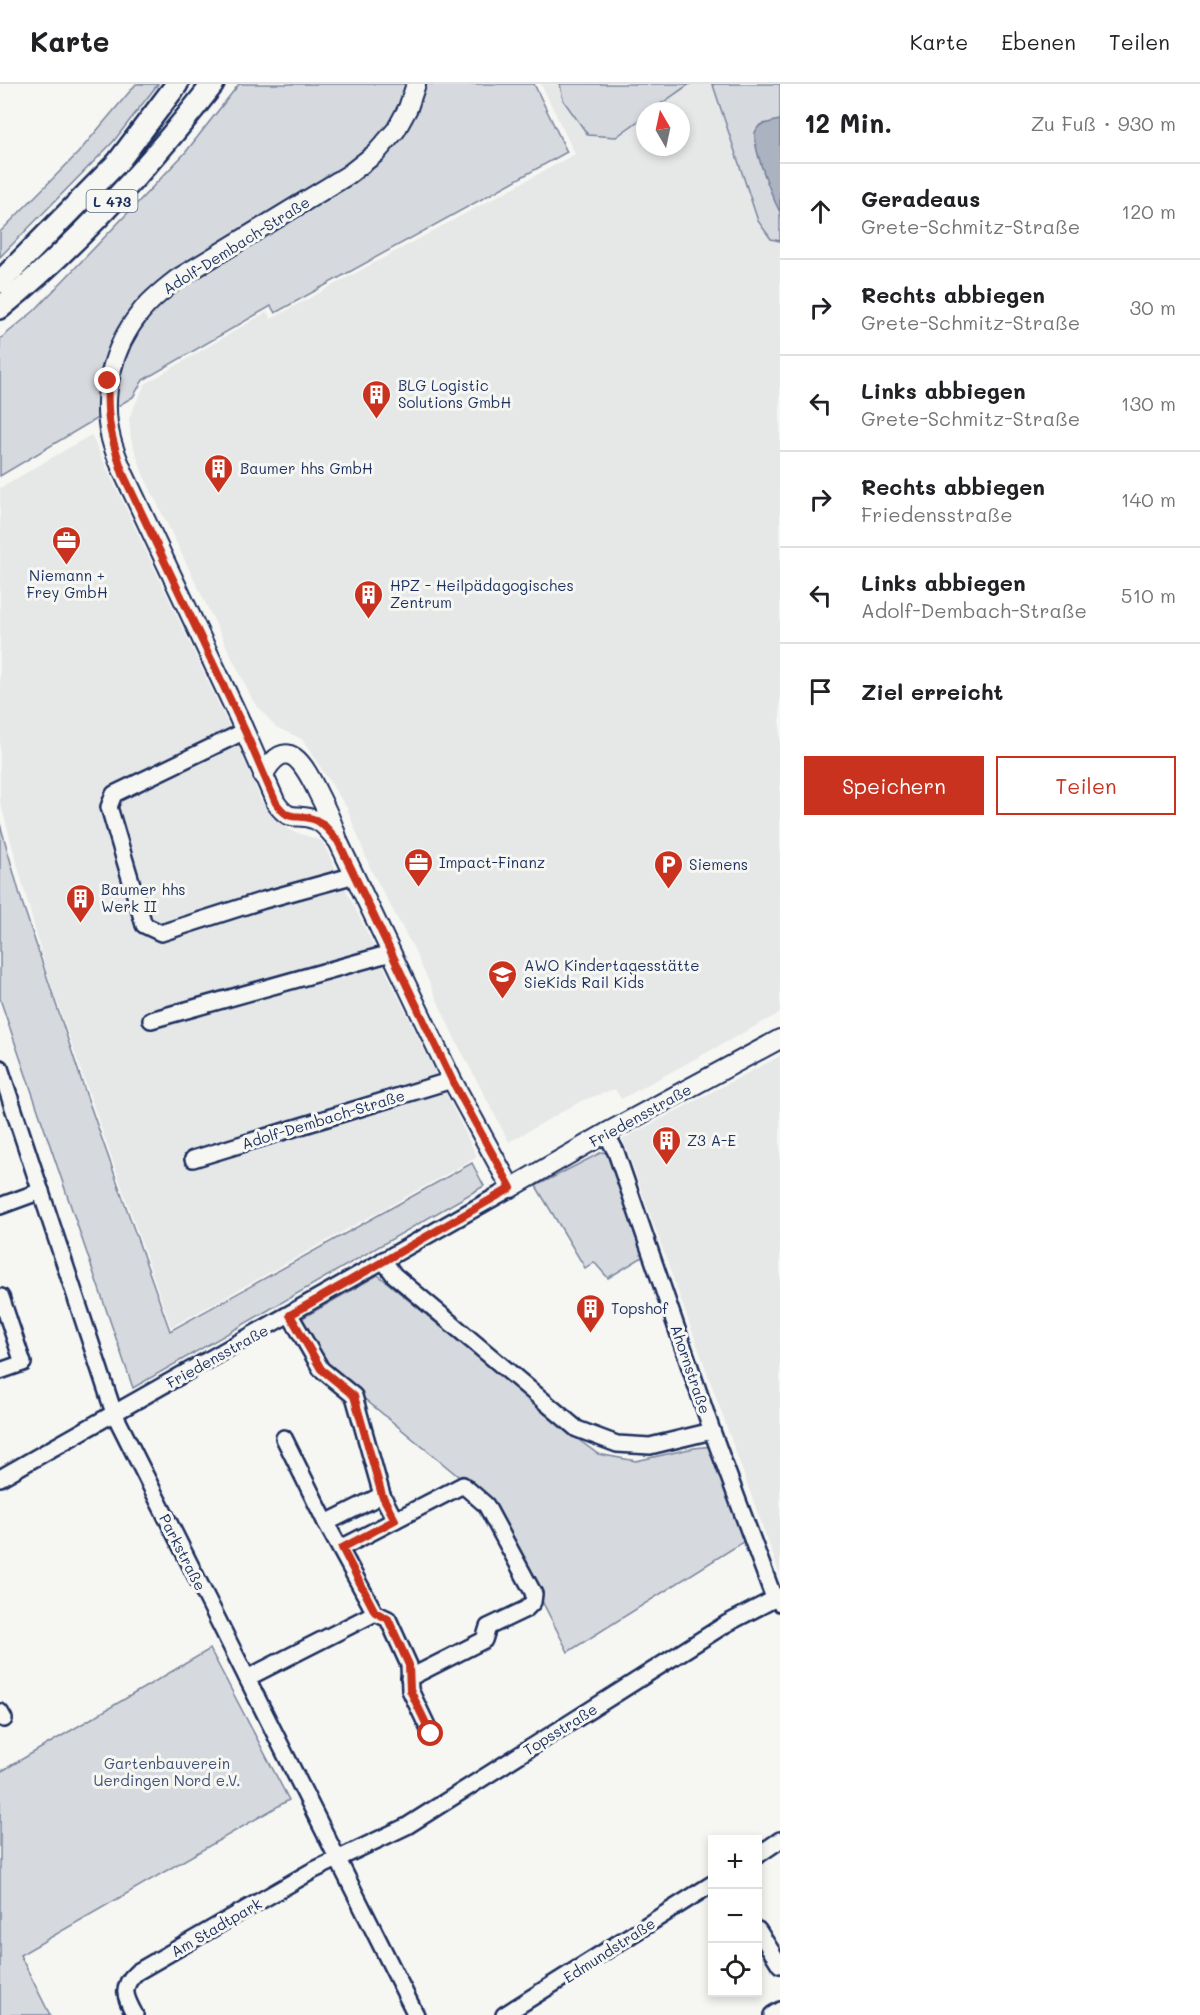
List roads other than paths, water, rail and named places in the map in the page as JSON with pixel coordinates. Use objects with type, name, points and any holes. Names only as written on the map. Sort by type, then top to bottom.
[{"type":"highway","name":"L 473","points":[[0,282],[118,162],[177,84]]},
{"type":"highway","name":"L 473","points":[[0,308],[75,239],[137,175],[213,84]]},
{"type":"main road","name":"Adolf-Dembach-Straße","points":[[338,841],[314,819],[291,818],[282,812],[276,803],[247,736],[123,474],[111,438],[107,409],[108,381],[125,335],[140,313],[157,295],[177,279],[339,181],[376,153],[396,130],[408,108],[416,84]]},
{"type":"main road","name":"Adolf-Dembach-Straße","points":[[247,736],[264,753],[275,759],[290,756],[299,759],[307,770],[335,828],[338,841],[452,1080],[511,1188]]},
{"type":"main road","points":[[263,776],[275,759]]},
{"type":"main road","points":[[291,818],[312,810],[320,796]]},
{"type":"main road","name":"Friedensstraße","points":[[511,1188],[606,1133],[780,1040]]},
{"type":"street","points":[[247,736],[114,794],[109,807],[144,925],[161,933],[264,900],[355,875]]},
{"type":"street","points":[[150,1020],[391,952]]},
{"type":"street","name":"Parkstraße","points":[[0,1068],[114,1413],[416,2015]]},
{"type":"street","name":"Adolf-Dembach-Straße","points":[[193,1159],[452,1080]]},
{"type":"street","name":"Ahornstraße","points":[[606,1133],[616,1152],[712,1431],[778,1599]]},
{"type":"street","name":"Friedensstraße","points":[[0,1478],[511,1188]]},
{"type":"street","points":[[0,1206],[41,1191]]},
{"type":"street","points":[[383,1260],[394,1275],[578,1429],[617,1444],[650,1446],[712,1431]]},
{"type":"street","points":[[0,1371],[23,1363],[1,1297]]},
{"type":"street","points":[[290,1315],[321,1369],[354,1396],[382,1495],[395,1520]]},
{"type":"street","points":[[284,1438],[375,1612],[388,1619],[409,1665],[410,1690],[431,1734]]},
{"type":"street","points":[[342,1548],[463,1485],[486,1505],[534,1594],[533,1602],[526,1609],[488,1627],[484,1640],[409,1678]]},
{"type":"street","points":[[327,1523],[382,1495]]},
{"type":"street","name":"Topsstraße","points":[[338,1859],[407,1826],[726,1624],[778,1599]]},
{"type":"street","points":[[247,1678],[375,1612]]},
{"type":"street","points":[[762,1852],[780,1840]]},
{"type":"street","name":"Am Stadtpark","points":[[135,2015],[125,1993],[128,1980],[137,1972],[312,1871],[338,1859]]},
{"type":"street","name":"Edmundstraße","points":[[504,2015],[708,1887]]},
{"type":"street","points":[[762,1936],[780,1965]]},
{"type":"street","points":[[772,2015],[780,2010]]},
{"type":"place","name":"BLG Logistic Solutions GmbH","points":[[377,420]]},
{"type":"place","name":"Baumer hhs GmbH","points":[[219,494]]},
{"type":"place","name":"Niemann + Frey GmbH","points":[[67,566]]},
{"type":"place","name":"HPZ - Heilpädagogisches Zentrum","points":[[369,620]]},
{"type":"place","name":"Impact-Finanz","points":[[418,888]]},
{"type":"place","name":"Siemens","points":[[668,890]]},
{"type":"place","name":"Baumer hhs Werk II","points":[[80,924]]},
{"type":"place","name":"AWO Kindertagesstätte SieKids Rail Kids","points":[[503,1000]]},
{"type":"place","name":"Z3 A-E","points":[[666,1166]]},
{"type":"place","name":"Topshof","points":[[590,1334]]},
{"type":"park label","name":"Gartenbauverein Uerdingen Nord e.V.","points":[[167,1772]]}]
